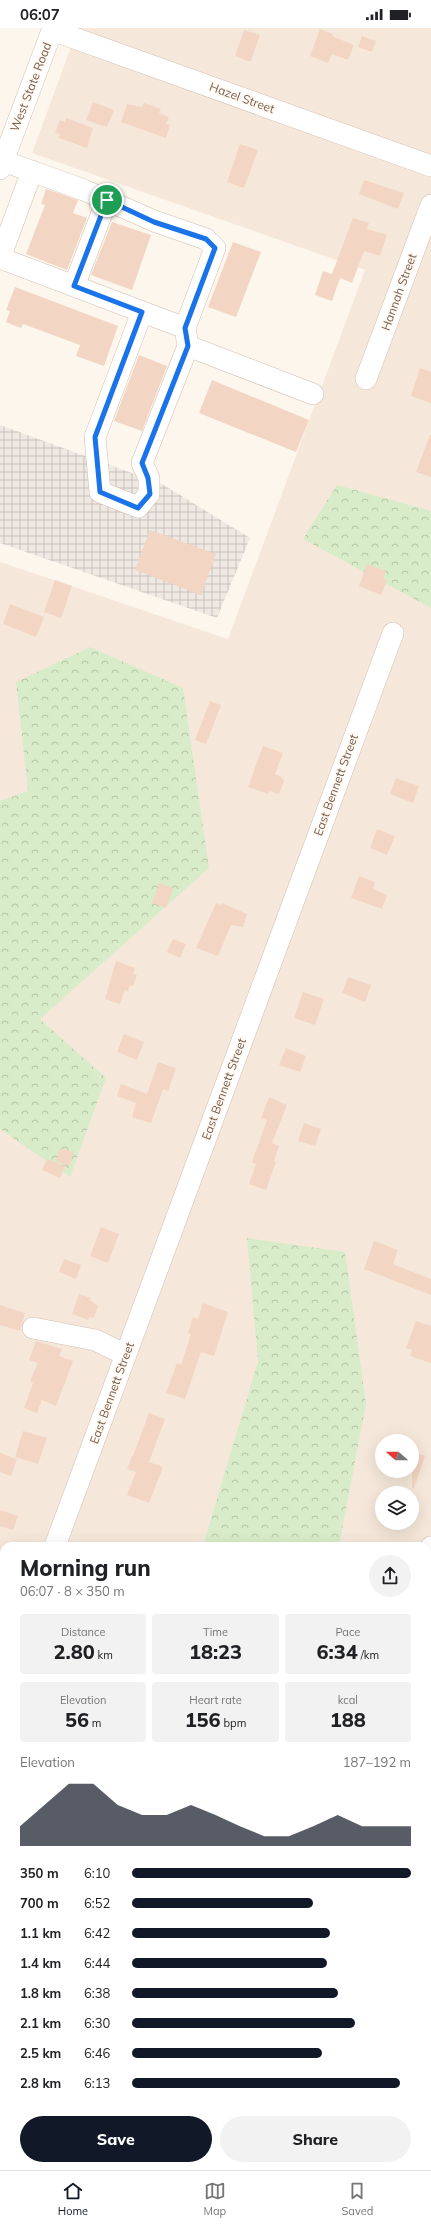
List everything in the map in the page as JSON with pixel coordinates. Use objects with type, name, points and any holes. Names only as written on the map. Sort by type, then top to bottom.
[{"type":"street","name":"West State Road","points":[[2,165],[52,29]]},
{"type":"street","name":"Hazel Street","points":[[52,29],[431,166]]},
{"type":"street","points":[[2,165],[32,172],[107,200],[154,222],[206,239],[215,248],[187,337],[142,463],[148,478],[150,494],[138,508],[100,492],[95,437],[142,312]]},
{"type":"street","points":[[32,172],[0,258],[142,312],[187,337],[313,394]]},
{"type":"street","points":[[74,286],[107,200]]},
{"type":"street","name":"Hannah Street","points":[[366,379],[431,205]]},
{"type":"street","name":"East Bennett Street","points":[[56,1542],[393,633]]},
{"type":"street","points":[[33,1328],[95,1340],[126,1355]]},
{"type":"shaded area","points":[[78,28],[431,28],[431,1542],[0,1542],[0,562],[228,639],[365,270],[32,153]]},
{"type":"shaded area","points":[[0,425],[162,484],[250,538],[217,618],[0,543]]},
{"type":"green space","points":[[337,485],[431,511],[431,608],[303,539]]},
{"type":"green space","points":[[90,647],[183,688],[209,868],[40,1019],[106,1078],[70,1177],[0,1129],[0,801],[28,791],[16,682]]},
{"type":"green space","points":[[247,1238],[345,1252],[366,1404],[340,1542],[204,1542],[258,1361]]},
{"type":"building","points":[[320,29],[333,34],[332,36],[354,45],[348,60],[332,54],[328,63],[310,56]]},
{"type":"building","points":[[244,30],[260,35],[251,61],[235,56]]},
{"type":"building","points":[[362,36],[376,41],[372,52],[358,47]]},
{"type":"building","points":[[93,102],[114,110],[107,127],[86,120]]},
{"type":"building","points":[[144,103],[161,109],[159,113],[169,117],[166,124],[170,125],[166,138],[121,122],[127,104],[142,107]]},
{"type":"building","points":[[66,118],[93,128],[87,148],[59,138],[60,134],[55,133],[60,120],[65,122]]},
{"type":"building","points":[[240,144],[258,150],[244,188],[227,182]]},
{"type":"building","points":[[364,180],[404,193],[398,209],[359,194]]},
{"type":"building","points":[[46,189],[78,200],[73,213],[87,218],[67,270],[26,254],[45,205],[41,204]]},
{"type":"building","points":[[353,218],[369,223],[367,229],[387,235],[380,256],[364,251],[352,283],[340,278],[332,301],[315,295],[323,271],[332,274]]},
{"type":"building","points":[[112,222],[151,235],[132,290],[91,275]]},
{"type":"building","points":[[233,242],[261,252],[236,317],[208,307]]},
{"type":"building","points":[[15,287],[118,326],[104,366],[76,356],[80,345],[23,324],[21,328],[6,322],[10,311],[6,310]]},
{"type":"building","points":[[139,355],[167,366],[142,431],[114,421]]},
{"type":"building","points":[[420,368],[431,372],[431,403],[411,396]]},
{"type":"building","points":[[212,380],[309,420],[296,452],[199,413]]},
{"type":"building","points":[[431,435],[431,477],[416,472]]},
{"type":"building","points":[[150,530],[216,554],[201,595],[135,570]]},
{"type":"building","points":[[367,564],[386,571],[383,579],[387,580],[381,595],[359,586]]},
{"type":"building","points":[[55,580],[72,586],[61,618],[44,612]]},
{"type":"building","points":[[10,604],[44,617],[36,637],[3,624]]},
{"type":"building","points":[[210,701],[221,705],[206,744],[195,740]]},
{"type":"building","points":[[263,746],[283,753],[275,774],[281,777],[284,781],[279,794],[269,791],[268,794],[248,787]]},
{"type":"building","points":[[396,778],[419,786],[413,803],[390,794]]},
{"type":"building","points":[[377,829],[395,836],[387,855],[370,848]]},
{"type":"building","points":[[359,876],[375,882],[373,889],[387,895],[382,909],[351,898]]},
{"type":"building","points":[[159,883],[173,888],[166,908],[152,903]]},
{"type":"building","points":[[216,903],[221,905],[222,903],[247,914],[243,927],[231,925],[218,956],[196,948]]},
{"type":"building","points":[[173,939],[186,944],[180,958],[167,952]]},
{"type":"building","points":[[116,961],[135,968],[133,974],[137,975],[133,986],[130,985],[128,991],[125,990],[120,1004],[105,999]]},
{"type":"building","points":[[348,977],[371,985],[365,1002],[342,993]]},
{"type":"building","points":[[303,992],[324,999],[315,1025],[294,1018]]},
{"type":"building","points":[[124,1034],[144,1042],[137,1060],[117,1052]]},
{"type":"building","points":[[286,1048],[306,1056],[300,1072],[279,1065]]},
{"type":"building","points":[[158,1062],[176,1068],[168,1091],[163,1089],[151,1123],[132,1117],[136,1103],[117,1096],[121,1084],[147,1094]]},
{"type":"building","points":[[269,1097],[287,1105],[272,1143],[279,1146],[274,1161],[276,1162],[266,1190],[249,1184],[256,1164],[252,1162],[267,1120],[261,1118]]},
{"type":"building","points":[[304,1123],[321,1129],[315,1146],[298,1141]]},
{"type":"building","points":[[60,1148],[74,1152],[69,1166],[56,1161]]},
{"type":"building","points":[[47,1159],[65,1166],[60,1178],[42,1170]]},
{"type":"building","points":[[101,1227],[119,1234],[108,1263],[90,1256]]},
{"type":"building","points":[[374,1241],[398,1250],[393,1264],[431,1279],[431,1295],[364,1269]]},
{"type":"building","points":[[64,1259],[81,1265],[76,1279],[59,1272]]},
{"type":"building","points":[[79,1294],[91,1298],[90,1300],[98,1306],[94,1318],[90,1317],[88,1320],[72,1314]]},
{"type":"building","points":[[203,1303],[228,1312],[214,1356],[201,1352],[185,1399],[166,1393],[177,1363],[181,1365],[191,1334],[188,1333],[193,1317],[198,1319]]},
{"type":"building","points":[[0,1305],[25,1313],[20,1331],[0,1325]]},
{"type":"building","points":[[416,1321],[431,1326],[431,1363],[410,1356],[412,1350],[406,1348]]},
{"type":"building","points":[[36,1341],[62,1349],[59,1356],[73,1361],[56,1406],[42,1400],[37,1413],[24,1408],[33,1383],[30,1381],[38,1363],[29,1360]]},
{"type":"building","points":[[149,1413],[165,1419],[149,1462],[163,1467],[149,1503],[127,1495],[136,1472],[127,1469]]},
{"type":"building","points":[[23,1431],[47,1438],[38,1464],[15,1457]]},
{"type":"building","points":[[0,1453],[17,1459],[11,1476],[0,1472]]},
{"type":"building","points":[[419,1454],[425,1456],[419,1473]]},
{"type":"building","points":[[412,1478],[417,1478],[415,1486],[412,1486]]},
{"type":"building","points":[[0,1510],[18,1516],[13,1530],[0,1526]]},
{"type":"route","points":[[107,200],[154,222],[206,239],[215,248],[185,328],[188,346],[142,463],[148,478],[150,494],[138,508],[100,492],[95,437],[142,312],[74,286],[107,200]]}]
